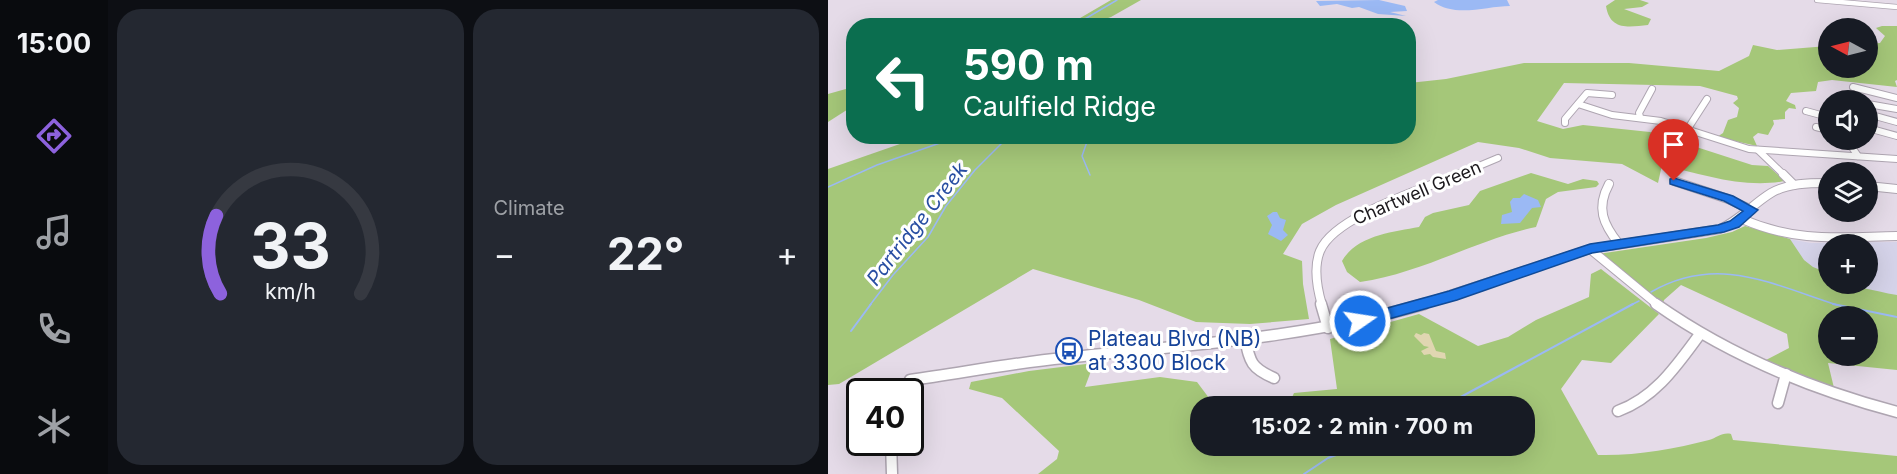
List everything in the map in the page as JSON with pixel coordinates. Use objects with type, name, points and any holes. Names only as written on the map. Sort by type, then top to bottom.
[{"type":"street","points":[[1817,0],[1897,7]]},
{"type":"street","points":[[1853,87],[1897,98]]},
{"type":"street","points":[[1640,117],[1639,113],[1652,89]]},
{"type":"street","points":[[1565,123],[1565,119],[1587,93],[1612,94]]},
{"type":"street","points":[[1687,130],[1707,99]]},
{"type":"street","points":[[1578,104],[1612,115],[1640,117],[1736,146],[1761,150],[1897,159]]},
{"type":"street","points":[[1878,106],[1897,109]]},
{"type":"street","points":[[1806,111],[1818,114]]},
{"type":"street","points":[[1878,117],[1897,122]]},
{"type":"street","points":[[1878,131],[1897,136]]},
{"type":"street","points":[[1761,150],[1797,185]]},
{"type":"street","points":[[1854,150],[1858,156]]},
{"type":"street","name":"Chartwell Green","points":[[1328,328],[1316,288],[1315,262],[1322,245],[1343,224],[1498,158]]},
{"type":"street","points":[[1674,181],[1728,199],[1752,210]]},
{"type":"street","points":[[1609,184],[1601,196],[1600,207],[1608,231],[1619,244]]},
{"type":"street","points":[[924,378],[1060,358],[1245,339],[1328,328],[1377,318],[1452,296],[1590,249],[1720,229],[1742,219],[1771,193],[1797,185],[1818,184]]},
{"type":"street","points":[[1878,187],[1897,189]]},
{"type":"street","points":[[1742,219],[1767,230],[1808,238],[1897,236]]},
{"type":"street","points":[[1590,249],[1659,305],[1700,334],[1753,361],[1870,405],[1897,412]]},
{"type":"street","points":[[1618,411],[1640,404],[1655,391],[1700,334]]},
{"type":"street","points":[[1245,339],[1250,361],[1258,373],[1274,378]]},
{"type":"street","points":[[1778,403],[1786,374]]},
{"type":"street","points":[[891,456],[892,474]]},
{"type":"shaded area","points":[[1772,236],[1818,243],[1818,271]]},
{"type":"shaded area","points":[[1878,242],[1897,242],[1897,320],[1856,294],[1878,294]]},
{"type":"green space","points":[[1111,0],[1141,0],[1108,18],[1080,18]]},
{"type":"green space","points":[[1615,0],[1640,0],[1649,3],[1642,7],[1624,9],[1651,19],[1648,25],[1621,26],[1616,24],[1608,14],[1606,6]]},
{"type":"green space","points":[[1897,26],[1897,80],[1895,81],[1897,87],[1832,80],[1818,82],[1816,91],[1791,93],[1786,101],[1795,105],[1796,109],[1789,108],[1785,112],[1785,119],[1773,120],[1774,124],[1768,135],[1758,133],[1753,137],[1757,146],[1717,137],[1723,133],[1728,120],[1737,117],[1739,108],[1733,103],[1738,99],[1737,96],[1700,86],[1564,83],[1537,121],[1563,129],[1583,125],[1650,132],[1752,165],[1768,166],[1785,181],[1738,182],[1662,165],[1658,183],[1622,164],[1550,158],[1519,148],[1478,142],[1336,205],[1302,224],[1283,254],[1302,261],[1309,319],[1250,324],[1196,322],[1139,300],[1033,269],[839,384],[828,385],[828,169],[900,144],[1416,144],[1416,82],[1446,79],[1524,63],[1629,63],[1719,71],[1749,56],[1753,45],[1777,50],[1818,47],[1818,78],[1878,78],[1878,43],[1885,36],[1878,27]]},
{"type":"green space","points":[[846,89],[846,110],[828,122],[828,94]]},
{"type":"green space","points":[[1531,173],[1568,184],[1583,179],[1597,181],[1599,184],[1596,187],[1558,192],[1546,199],[1536,227],[1383,278],[1360,282],[1347,272],[1342,261],[1357,245],[1366,240],[1419,227],[1425,217],[1433,213],[1469,205],[1480,191]]},
{"type":"green space","points":[[1745,226],[1790,239],[1804,260],[1818,269],[1818,294],[1878,294],[1878,291],[1897,295],[1897,370],[1858,366],[1878,366],[1878,306],[1818,306],[1818,366],[1829,366],[1834,388],[1766,360],[1789,348],[1787,334],[1681,285],[1664,300],[1662,306],[1598,254],[1732,232]]},
{"type":"green space","points":[[1601,269],[1659,314],[1611,363],[1582,360],[1561,389],[1598,455],[1668,449],[1709,440],[1722,434],[1731,434],[1733,440],[1897,456],[1897,474],[1038,474],[1057,459],[1059,451],[1002,398],[969,389],[971,382],[1029,371],[1094,363],[1085,387],[1160,377],[1197,382],[1208,396],[1190,396],[1190,456],[1535,456],[1535,396],[1293,396],[1294,393],[1337,389],[1330,339],[1419,314],[1478,346],[1508,337],[1536,320],[1589,297],[1591,274]]},
{"type":"sand","points":[[1416,333],[1429,334],[1436,351],[1445,353],[1446,359],[1433,357],[1430,354],[1424,355],[1421,351],[1429,347],[1424,346],[1414,336]]},
{"type":"water","points":[[1379,0],[1405,6],[1407,11],[1390,12],[1406,16],[1378,14],[1359,7],[1352,8],[1337,4],[1320,6],[1316,1]]},
{"type":"water","points":[[1438,0],[1507,0],[1510,6],[1461,10],[1442,7],[1434,2]]},
{"type":"water","points":[[1524,194],[1538,200],[1541,207],[1532,208],[1520,223],[1501,224],[1502,215],[1512,212],[1510,202],[1513,198],[1520,198]]},
{"type":"water","points":[[1277,212],[1280,218],[1286,220],[1283,230],[1288,235],[1281,241],[1268,234],[1272,225],[1267,216]]},
{"type":"waterway","name":"Partridge Creek","points":[[1087,18],[1117,0]]},
{"type":"waterway","points":[[828,187],[877,165],[937,144]]},
{"type":"waterway","name":"Partridge Creek","points":[[870,305],[893,275],[928,237],[946,206],[975,170],[1001,144]]},
{"type":"waterway","points":[[1086,144],[1082,156],[1090,175]]},
{"type":"waterway","points":[[1651,292],[1676,281],[1699,275],[1722,274],[1744,276],[1767,282],[1836,305]]},
{"type":"waterway","points":[[1633,304],[1639,301]]},
{"type":"waterway","name":"Partridge Creek","points":[[851,331],[871,304]]},
{"type":"waterway","points":[[1463,396],[1633,304]]},
{"type":"waterway","points":[[1836,305],[1897,317]]},
{"type":"waterway","points":[[1304,474],[1333,456]]},
{"type":"place","name":"Plateau Blvd (NB) at 3300 Block","points":[[1069,351]]},
{"type":"route","points":[[1360,321],[1452,296],[1539,264],[1590,249],[1720,229],[1735,224],[1752,210],[1739,203],[1674,181]]}]
